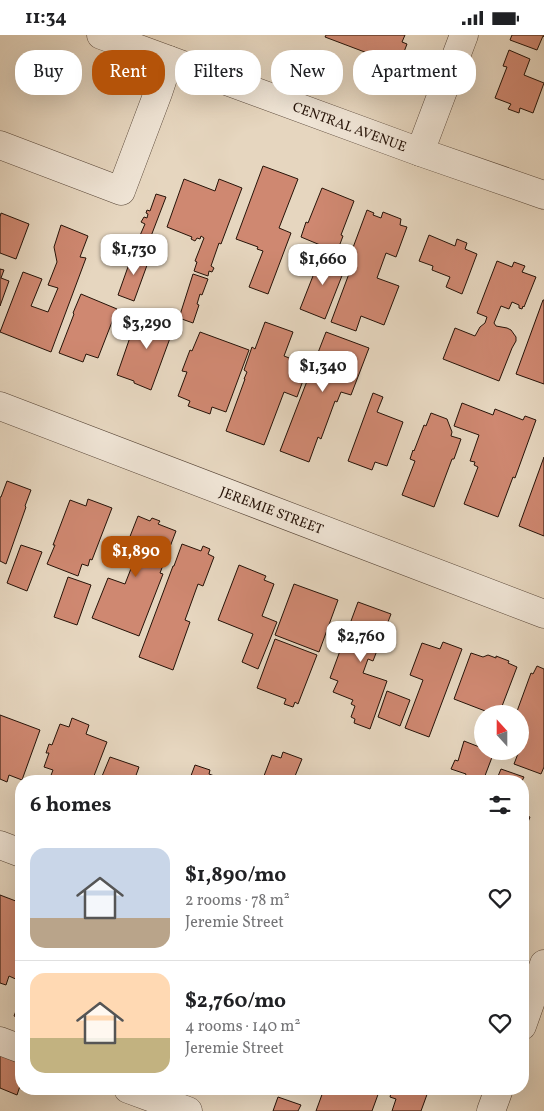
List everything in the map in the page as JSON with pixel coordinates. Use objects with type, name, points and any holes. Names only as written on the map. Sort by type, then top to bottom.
[{"type":"street","name":"CENTRAL AVENUE","points":[[101,35],[420,152],[544,195]]},
{"type":"street","points":[[420,152],[464,35]]},
{"type":"street","points":[[0,145],[121,191],[169,60]]},
{"type":"street","name":"JEREMIE STREET","points":[[0,406],[544,614]]},
{"type":"street","points":[[0,845],[15,851]]},
{"type":"street","points":[[529,1006],[544,964]]},
{"type":"street","points":[[0,1041],[15,1047]]},
{"type":"street","points":[[144,1095],[188,1111]]},
{"type":"street","points":[[491,1111],[497,1095]]},
{"type":"building","points":[[326,35],[405,35],[402,42],[407,44],[405,50],[359,50],[325,37]]},
{"type":"building","points":[[512,35],[544,35],[544,37],[537,50],[510,40]]},
{"type":"building","points":[[509,50],[530,59],[524,75],[544,83],[533,113],[520,108],[519,113],[508,109],[511,104],[495,98],[507,67],[503,66]]},
{"type":"building","points":[[263,166],[298,179],[279,228],[291,233],[268,294],[249,287],[263,251],[257,249],[258,247],[236,239]]},
{"type":"building","points":[[184,179],[215,191],[219,179],[242,188],[221,244],[219,243],[211,266],[214,268],[212,272],[209,271],[208,276],[194,271],[197,262],[195,261],[204,238],[201,236],[200,239],[197,238],[195,241],[191,239],[192,237],[167,227]]},
{"type":"building","points":[[322,188],[354,201],[341,235],[343,236],[337,252],[301,237]]},
{"type":"building","points":[[156,194],[166,197],[148,244],[138,240],[145,224],[141,222],[144,217],[147,218],[147,210],[150,211]]},
{"type":"building","points":[[367,210],[381,218],[383,212],[401,219],[400,225],[407,227],[396,257],[386,253],[377,278],[399,286],[384,325],[361,316],[356,331],[331,322],[350,271],[345,269]]},
{"type":"building","points":[[1,213],[29,224],[16,259],[0,253]]},
{"type":"building","points":[[61,225],[88,236],[80,257],[86,258],[51,352],[0,332],[23,272],[42,279],[31,306],[48,312],[58,288],[48,285],[57,262],[54,247]]},
{"type":"building","points":[[429,235],[455,246],[457,239],[467,243],[465,249],[477,254],[462,294],[446,287],[450,277],[432,270],[433,266],[419,261]]},
{"type":"building","points":[[134,252],[150,257],[134,301],[118,295],[129,264],[127,263]]},
{"type":"building","points":[[322,253],[347,263],[325,319],[300,309]]},
{"type":"building","points":[[497,261],[512,267],[514,262],[525,266],[522,272],[536,277],[524,307],[522,309],[519,308],[519,305],[512,302],[509,309],[501,306],[494,323],[496,326],[511,330],[516,337],[499,381],[443,359],[455,328],[475,336],[480,327],[485,323],[487,317],[477,313]]},
{"type":"building","points":[[0,269],[4,270],[1,278],[9,281],[0,306]]},
{"type":"building","points":[[193,274],[208,279],[202,295],[200,294],[197,304],[199,305],[193,323],[179,318]]},
{"type":"building","points":[[81,294],[117,309],[98,358],[86,354],[83,362],[59,353]]},
{"type":"building","points":[[544,300],[544,384],[516,374]]},
{"type":"building","points":[[154,310],[177,319],[151,390],[117,375],[136,320],[149,324]]},
{"type":"building","points":[[265,322],[293,332],[284,356],[308,367],[297,397],[284,392],[264,445],[226,431],[245,379],[247,372],[244,370],[252,347],[255,349]]},
{"type":"building","points":[[200,332],[249,350],[226,412],[212,407],[210,414],[188,406],[190,401],[178,396],[187,372],[182,371],[190,350],[192,351]]},
{"type":"building","points":[[326,332],[369,348],[351,395],[341,392],[337,402],[335,401],[321,439],[318,437],[309,462],[280,451]]},
{"type":"building","points":[[373,393],[383,397],[377,412],[403,422],[387,466],[375,462],[372,470],[348,461]]},
{"type":"building","points":[[462,403],[493,415],[495,409],[523,420],[525,416],[536,420],[515,478],[513,477],[498,517],[464,504],[478,467],[474,465],[475,462],[470,461],[479,435],[454,426]]},
{"type":"building","points":[[431,413],[447,419],[452,432],[451,436],[461,439],[434,507],[402,495],[415,461],[410,459],[413,450]]},
{"type":"building","points":[[544,457],[544,536],[519,526]]},
{"type":"building","points":[[7,481],[31,490],[6,564],[0,561],[0,497]]},
{"type":"building","points":[[88,499],[112,508],[92,560],[90,559],[88,566],[82,564],[78,576],[47,564],[70,500],[86,506]]},
{"type":"building","points":[[138,516],[150,521],[152,518],[160,521],[158,524],[176,531],[160,573],[163,574],[139,636],[92,618],[108,578],[125,584],[132,566],[120,562]]},
{"type":"building","points":[[182,544],[201,551],[203,546],[210,549],[208,554],[214,557],[203,586],[198,584],[185,620],[190,622],[173,670],[139,657]]},
{"type":"building","points":[[21,545],[42,552],[27,591],[7,583]]},
{"type":"building","points":[[239,565],[266,576],[264,580],[274,584],[262,616],[277,622],[258,669],[242,662],[253,634],[218,620]]},
{"type":"building","points":[[68,577],[91,585],[77,625],[54,617]]},
{"type":"building","points":[[294,584],[338,600],[319,652],[275,635]]},
{"type":"building","points":[[358,602],[391,614],[373,661],[368,659],[363,673],[387,681],[370,729],[354,723],[355,719],[351,717],[355,706],[351,704],[353,700],[333,692],[338,681],[330,678]]},
{"type":"building","points":[[275,639],[317,655],[298,704],[295,702],[293,707],[284,704],[286,699],[257,688]]},
{"type":"building","points":[[443,642],[462,649],[429,737],[405,728],[423,680],[410,675],[422,643],[440,649]]},
{"type":"building","points":[[471,653],[483,657],[488,655],[496,658],[496,656],[509,661],[508,663],[517,667],[502,705],[474,705],[474,707],[454,699]]},
{"type":"building","points":[[537,666],[544,669],[544,767],[541,774],[514,764],[516,760],[529,760],[529,705],[519,705],[531,673],[533,674]]},
{"type":"building","points":[[387,691],[410,700],[400,726],[378,717]]},
{"type":"building","points":[[0,715],[40,730],[24,775],[15,775],[15,777],[9,775],[7,782],[0,779]]},
{"type":"building","points":[[72,718],[89,725],[86,734],[107,742],[94,775],[51,775],[53,770],[44,767],[49,753],[46,753],[49,744],[52,745],[60,724],[69,727]]},
{"type":"building","points":[[464,741],[474,745],[474,760],[491,760],[485,775],[466,775],[451,769],[455,760],[458,761]]},
{"type":"building","points":[[283,752],[302,759],[295,775],[264,775],[272,755],[281,758]]},
{"type":"building","points":[[110,757],[139,767],[136,775],[102,775]]},
{"type":"building","points":[[195,765],[210,770],[209,774],[212,775],[191,775]]},
{"type":"building","points":[[501,769],[518,775],[498,775]]},
{"type":"building","points":[[0,895],[15,901],[15,979],[9,976],[6,985],[0,983]]},
{"type":"building","points":[[0,1055],[15,1061],[15,1094],[0,1088]]},
{"type":"building","points":[[322,1095],[378,1095],[372,1111],[316,1111]]},
{"type":"building","points":[[390,1095],[427,1095],[421,1111],[392,1111],[396,1099],[390,1097]]},
{"type":"building","points":[[278,1097],[301,1105],[298,1111],[273,1111]]}]
